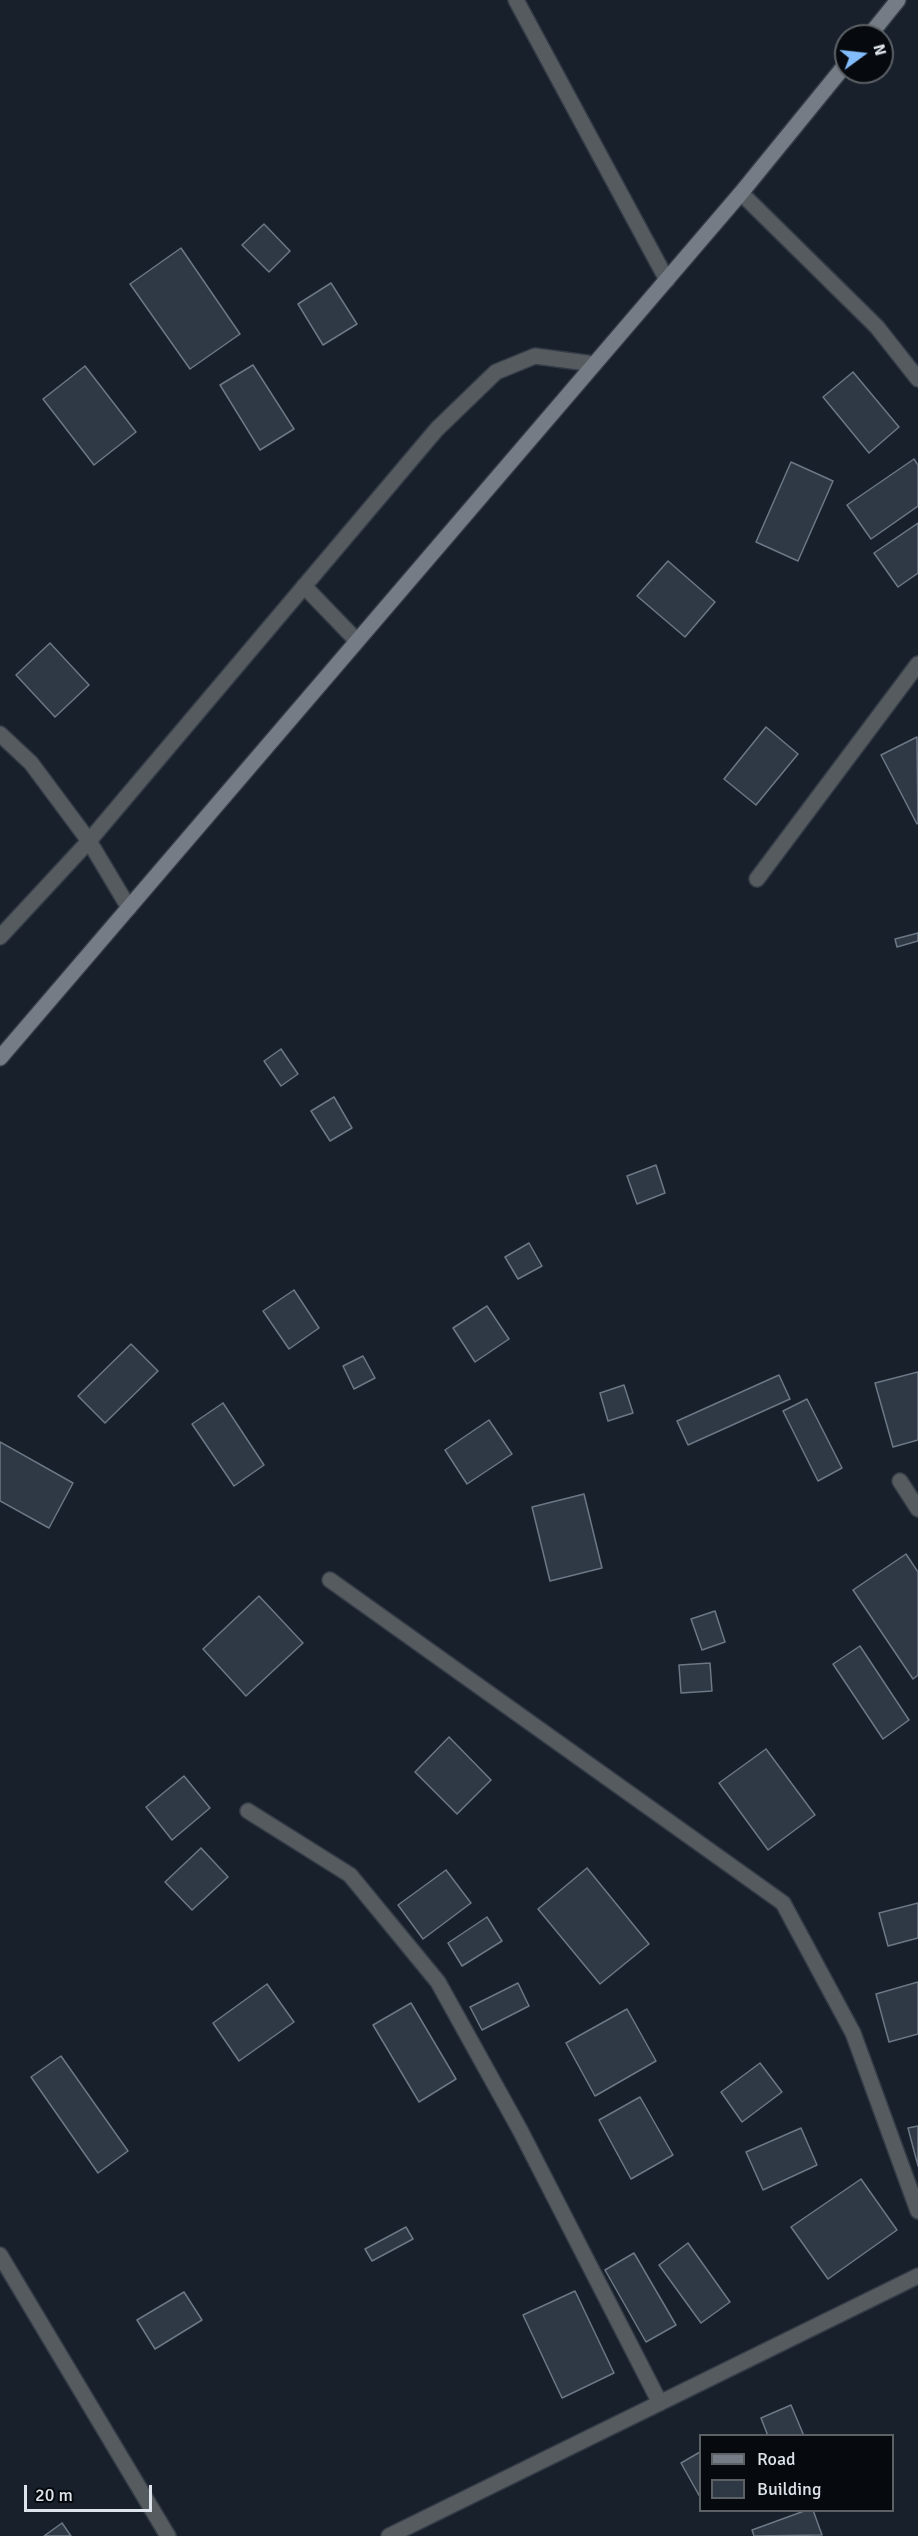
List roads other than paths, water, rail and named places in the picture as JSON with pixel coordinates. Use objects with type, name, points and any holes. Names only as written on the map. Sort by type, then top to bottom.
[{"type":"main road","points":[[879,24],[898,0]]},
{"type":"main road","points":[[0,1058],[667,280],[834,79]]},
{"type":"street","points":[[516,0],[667,280]]},
{"type":"street","points":[[741,193],[878,327],[918,379]]},
{"type":"street","points":[[0,937],[89,841],[437,429],[496,372],[535,356],[594,364]]},
{"type":"street","points":[[304,586],[357,641]]},
{"type":"street","points":[[758,879],[918,664]]},
{"type":"street","points":[[0,734],[31,763],[89,841],[129,908]]},
{"type":"street","points":[[900,1481],[918,1509]]},
{"type":"street","points":[[330,1580],[783,1903],[853,2033],[918,2211]]},
{"type":"street","points":[[248,1811],[350,1875],[438,1982],[520,2130],[660,2403]]},
{"type":"street","points":[[0,2255],[168,2536]]},
{"type":"street","points":[[389,2536],[918,2276]]}]
